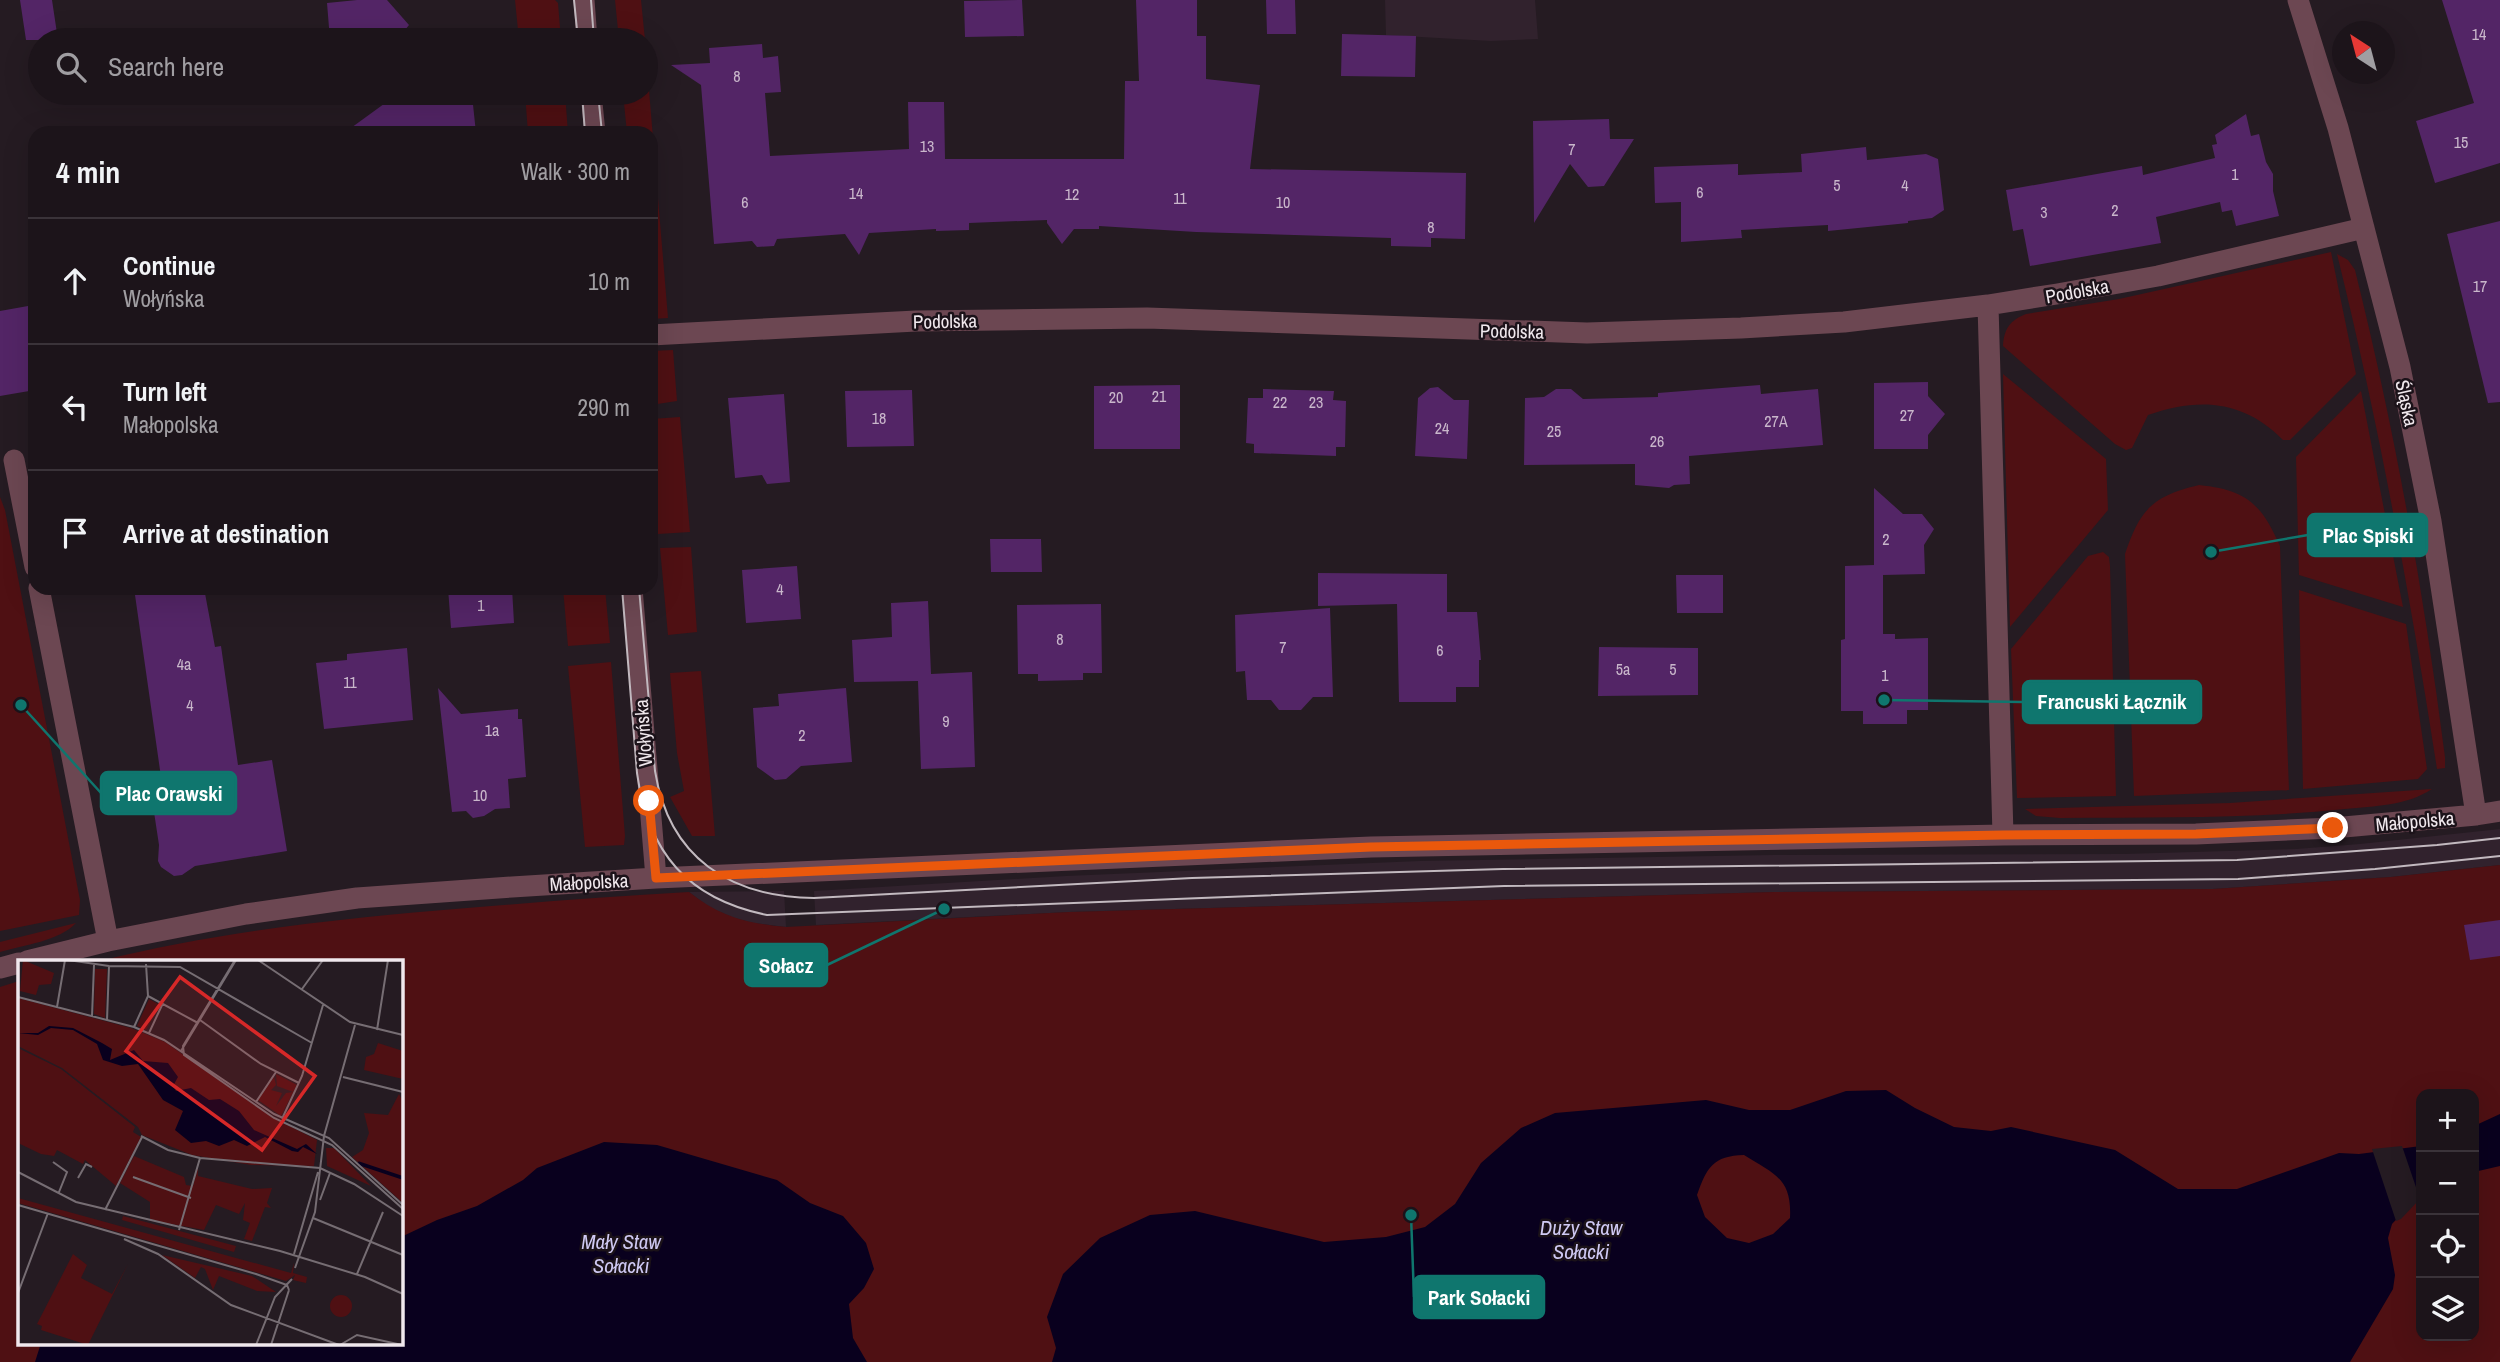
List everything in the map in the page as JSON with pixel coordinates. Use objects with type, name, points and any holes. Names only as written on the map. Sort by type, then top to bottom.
[{"type":"street","points":[[584,0],[586,28]]},
{"type":"street","name":"Śląska","points":[[2298,0],[2338,128],[2400,368],[2431,521],[2476,815]]},
{"type":"street","points":[[592,105],[594,126]]},
{"type":"street","name":"Podolska","points":[[658,335],[916,321],[1147,318],[1587,333],[1844,322],[1988,305],[2158,276],[2364,228]]},
{"type":"street","points":[[1988,305],[2003,835]]},
{"type":"street","points":[[16,459],[28,527]]},
{"type":"street","points":[[40,595],[108,941]]},
{"type":"street","name":"Wołyńska","points":[[633,595],[656,878]]},
{"type":"street","name":"Małopolska","points":[[31,960],[108,941],[246,914],[357,898],[656,878],[1371,847],[2196,834],[2333,828],[2500,811]]},
{"type":"street","points":[[0,968],[18,963]]},
{"type":"shaded area","points":[[515,0],[555,0],[558,3],[560,28],[518,28]]},
{"type":"shaded area","points":[[615,0],[641,0],[644,28],[618,28]]},
{"type":"shaded area","points":[[1385,0],[1535,0],[1538,39],[1491,41],[1386,35]]},
{"type":"shaded area","points":[[526,105],[566,105],[567,126],[527,126]]},
{"type":"shaded area","points":[[624,105],[650,105],[652,126],[626,126]]},
{"type":"shaded area","points":[[658,198],[668,318],[658,319]]},
{"type":"shaded area","points":[[2331,252],[2356,374],[2290,440],[2283,440],[2253,417],[2237,410],[2203,404],[2167,409],[2148,415],[2132,448],[2126,450],[2115,444],[2003,346],[2009,326],[2026,314],[2119,299]]},
{"type":"shaded area","points":[[2337,254],[2348,260],[2355,270],[2396,452],[2418,573],[2445,768],[2437,769],[2393,510]]},
{"type":"shaded area","points":[[673,350],[677,401],[658,404],[658,351]]},
{"type":"shaded area","points":[[2003,374],[2106,459],[2108,510],[2010,627]]},
{"type":"shaded area","points":[[2361,391],[2403,607],[2299,575],[2296,457]]},
{"type":"shaded area","points":[[680,417],[690,532],[658,534],[658,419]]},
{"type":"shaded area","points":[[2199,485],[2229,491],[2250,501],[2266,519],[2280,546],[2289,790],[2134,796],[2125,554],[2136,526],[2150,507],[2170,494]]},
{"type":"shaded area","points":[[0,497],[5,510],[80,900],[79,915],[0,931]]},
{"type":"shaded area","points":[[691,547],[697,632],[668,635],[660,548]]},
{"type":"shaded area","points":[[2103,552],[2109,557],[2110,566],[2116,796],[2017,798],[2011,649],[2088,556]]},
{"type":"shaded area","points":[[2299,590],[2406,624],[2427,769],[2418,779],[2303,789]]},
{"type":"shaded area","points":[[564,595],[606,595],[610,643],[568,646]]},
{"type":"shaded area","points":[[611,662],[624,845],[585,847],[568,666]]},
{"type":"shaded area","points":[[701,671],[715,836],[692,836],[670,797],[684,791],[677,753],[670,673]]},
{"type":"shaded area","points":[[2432,789],[2412,799],[2390,804],[2274,814],[2060,818],[2036,816],[2025,809],[2230,803]]},
{"type":"shaded area","points":[[2500,829],[2500,865],[2391,877],[2213,889],[1774,892],[1069,912],[816,925],[814,891],[1066,876],[1420,861],[1773,855],[2124,854],[2296,849]]},
{"type":"shaded area","points":[[2500,865],[2500,1362],[0,1362],[0,987],[18,981],[18,1344],[402,1344],[402,960],[104,960],[191,941],[375,916],[689,892],[734,917],[786,927],[1069,912],[1774,892],[2213,889],[2391,877]]},
{"type":"shaded area","points":[[784,891],[786,927],[731,917],[709,907],[689,892]]},
{"type":"shaded area","points":[[76,923],[51,938],[0,952],[0,942]]},
{"type":"water","name":"Duży Staw Sołacki","points":[[1886,1090],[1954,1127],[1991,1131],[2011,1127],[2115,1150],[2178,1189],[2237,1189],[2339,1153],[2359,1154],[2416,1147],[2416,1198],[2392,1224],[2388,1238],[2395,1275],[2393,1289],[2350,1362],[1052,1362],[1056,1348],[1047,1317],[1063,1274],[1100,1238],[1150,1215],[1195,1211],[1324,1242],[1386,1237],[1425,1227],[1455,1204],[1481,1163],[1521,1128],[1555,1113],[1706,1100],[1749,1110],[1790,1110],[1846,1091]],"holes":[[[1744,1155],[1772,1173],[1784,1185],[1790,1205],[1790,1218],[1773,1234],[1749,1243],[1727,1238],[1705,1217],[1697,1195],[1708,1170],[1718,1161]]]},
{"type":"water","points":[[2500,1114],[2500,1166],[2479,1171],[2479,1124]]},
{"type":"water","name":"Mały Staw Sołacki","points":[[604,1142],[657,1145],[777,1180],[810,1203],[843,1216],[866,1243],[874,1269],[864,1288],[849,1304],[853,1338],[867,1362],[35,1362],[41,1344],[402,1344],[402,1237],[437,1220],[477,1206],[523,1180],[537,1168]]},
{"type":"pier","points":[[2402,1146],[2416,1187],[2416,1203],[2396,1221],[2372,1149]]},
{"type":"building","points":[[20,0],[52,0],[56,28],[28,28],[26,40]]},
{"type":"building","points":[[387,0],[409,25],[407,28],[329,28],[327,3]]},
{"type":"building","points":[[1022,0],[1024,36],[965,37],[964,1]]},
{"type":"building","points":[[1136,0],[1197,0],[1197,36],[1206,36],[1206,79],[1260,85],[1250,169],[1466,173],[1465,239],[1431,238],[1431,247],[1391,246],[1391,238],[1099,226],[1099,229],[1074,229],[1062,244],[1047,220],[969,223],[969,230],[869,233],[859,255],[845,234],[777,239],[774,246],[757,247],[752,241],[714,244],[701,85],[671,65],[710,63],[709,48],[762,44],[763,58],[778,56],[781,92],[765,93],[770,156],[909,149],[908,102],[944,102],[945,159],[1124,159],[1125,81],[1139,81]]},
{"type":"building","points":[[1266,0],[1295,0],[1296,34],[1267,34]]},
{"type":"building","points":[[2442,0],[2500,0],[2500,163],[2435,183],[2416,121],[2474,103]]},
{"type":"building","points":[[1342,34],[1416,36],[1415,77],[1341,76]]},
{"type":"building","points":[[382,105],[473,105],[475,126],[354,126]]},
{"type":"building","points":[[2246,114],[2251,136],[2259,134],[2266,162],[2273,174],[2273,191],[2279,216],[2236,226],[2232,210],[2222,212],[2220,202],[2156,217],[2161,243],[2030,266],[2023,229],[2013,231],[2006,190],[2142,166],[2143,175],[2215,158],[2212,145],[2217,144],[2215,135]]},
{"type":"building","points":[[1609,119],[1610,139],[1634,139],[1604,186],[1588,187],[1570,164],[1534,223],[1533,121]]},
{"type":"building","points":[[1866,147],[1867,160],[1926,154],[1938,159],[1944,210],[1932,218],[1908,223],[1828,231],[1828,225],[1741,230],[1742,238],[1681,242],[1681,202],[1655,203],[1654,167],[1738,164],[1738,175],[1802,172],[1801,154]]},
{"type":"building","points":[[2500,221],[2500,402],[2488,403],[2447,234]]},
{"type":"building","points":[[28,306],[28,391],[0,396],[0,311]]},
{"type":"building","points":[[1928,382],[1928,396],[1945,414],[1928,435],[1928,449],[1874,449],[1874,383]]},
{"type":"building","points":[[1180,385],[1180,449],[1094,449],[1094,386]]},
{"type":"building","points":[[1760,385],[1761,394],[1818,389],[1823,445],[1689,456],[1690,484],[1669,488],[1635,485],[1635,464],[1524,465],[1525,398],[1544,397],[1556,389],[1571,389],[1583,399],[1658,397],[1658,393]]},
{"type":"building","points":[[1438,387],[1454,400],[1469,400],[1467,459],[1415,456],[1418,398],[1430,388]]},
{"type":"building","points":[[1263,389],[1334,391],[1333,400],[1346,401],[1345,447],[1336,447],[1336,456],[1254,453],[1254,444],[1246,443],[1248,398],[1263,398]]},
{"type":"building","points":[[912,390],[914,446],[847,447],[845,391]]},
{"type":"building","points":[[784,394],[790,482],[767,484],[762,475],[735,478],[728,398]]},
{"type":"building","points":[[1874,488],[1903,514],[1922,514],[1934,529],[1924,545],[1925,574],[1883,575],[1883,634],[1895,634],[1895,639],[1928,638],[1928,710],[1907,710],[1907,724],[1863,724],[1863,711],[1841,711],[1845,566],[1874,565]]},
{"type":"building","points":[[990,539],[1041,539],[1042,572],[991,572]]},
{"type":"building","points":[[797,566],[801,619],[746,623],[742,570]]},
{"type":"building","points":[[1318,573],[1447,574],[1447,612],[1477,612],[1481,660],[1479,687],[1456,687],[1456,702],[1399,702],[1397,604],[1318,606]]},
{"type":"building","points":[[1676,575],[1723,575],[1723,613],[1677,613]]},
{"type":"building","points":[[135,595],[205,595],[215,647],[221,646],[238,765],[272,760],[287,851],[195,866],[182,875],[174,876],[161,867],[158,861],[159,845],[149,779],[161,777]]},
{"type":"building","points":[[449,595],[512,595],[514,623],[451,628]]},
{"type":"building","points":[[928,601],[931,674],[972,672],[975,767],[921,769],[918,681],[854,682],[852,640],[892,637],[891,603]]},
{"type":"building","points":[[1101,604],[1102,673],[1083,673],[1083,680],[1038,681],[1038,674],[1018,674],[1017,605]]},
{"type":"building","points":[[1330,608],[1333,697],[1313,697],[1301,710],[1279,710],[1271,700],[1247,700],[1245,671],[1236,672],[1235,615]]},
{"type":"building","points":[[1599,647],[1698,648],[1698,695],[1598,696]]},
{"type":"building","points":[[407,648],[413,720],[324,729],[316,663],[347,660],[347,654]]},
{"type":"building","points":[[438,688],[461,714],[518,709],[518,719],[522,719],[526,777],[508,779],[510,808],[495,809],[484,816],[473,818],[466,811],[452,812]]},
{"type":"building","points":[[846,688],[852,762],[801,766],[786,779],[775,780],[757,767],[753,708],[779,706],[778,694]]},
{"type":"building","points":[[2500,920],[2500,956],[2470,960],[2464,925]]},
{"type":"tram line","points":[[574,0],[577,28]]},
{"type":"tram line","points":[[591,0],[593,28]]},
{"type":"tram line","points":[[583,105],[584,126]]},
{"type":"tram line","points":[[599,105],[601,126]]},
{"type":"tram line","points":[[623,595],[637,773],[651,827],[662,849],[694,884],[739,908],[767,915],[1504,886],[2238,879],[2500,856]]},
{"type":"tram line","points":[[640,595],[655,771],[662,801],[674,827],[689,849],[708,867],[730,880],[756,890],[784,896],[814,898],[1192,878],[1503,869],[2237,860],[2500,838]]},
{"type":"place","name":"Plac Spiski","points":[[2211,552]]},
{"type":"place","name":"Francuski Łącznik","points":[[1884,700]]},
{"type":"place","name":"Plac Orawski","points":[[21,705]]},
{"type":"place","name":"Sołacz","points":[[944,909]]},
{"type":"place","name":"Park Sołacki","points":[[1411,1215]]},
{"type":"route","points":[[649,801],[656,878],[1371,847],[2196,834],[2333,828]]}]
